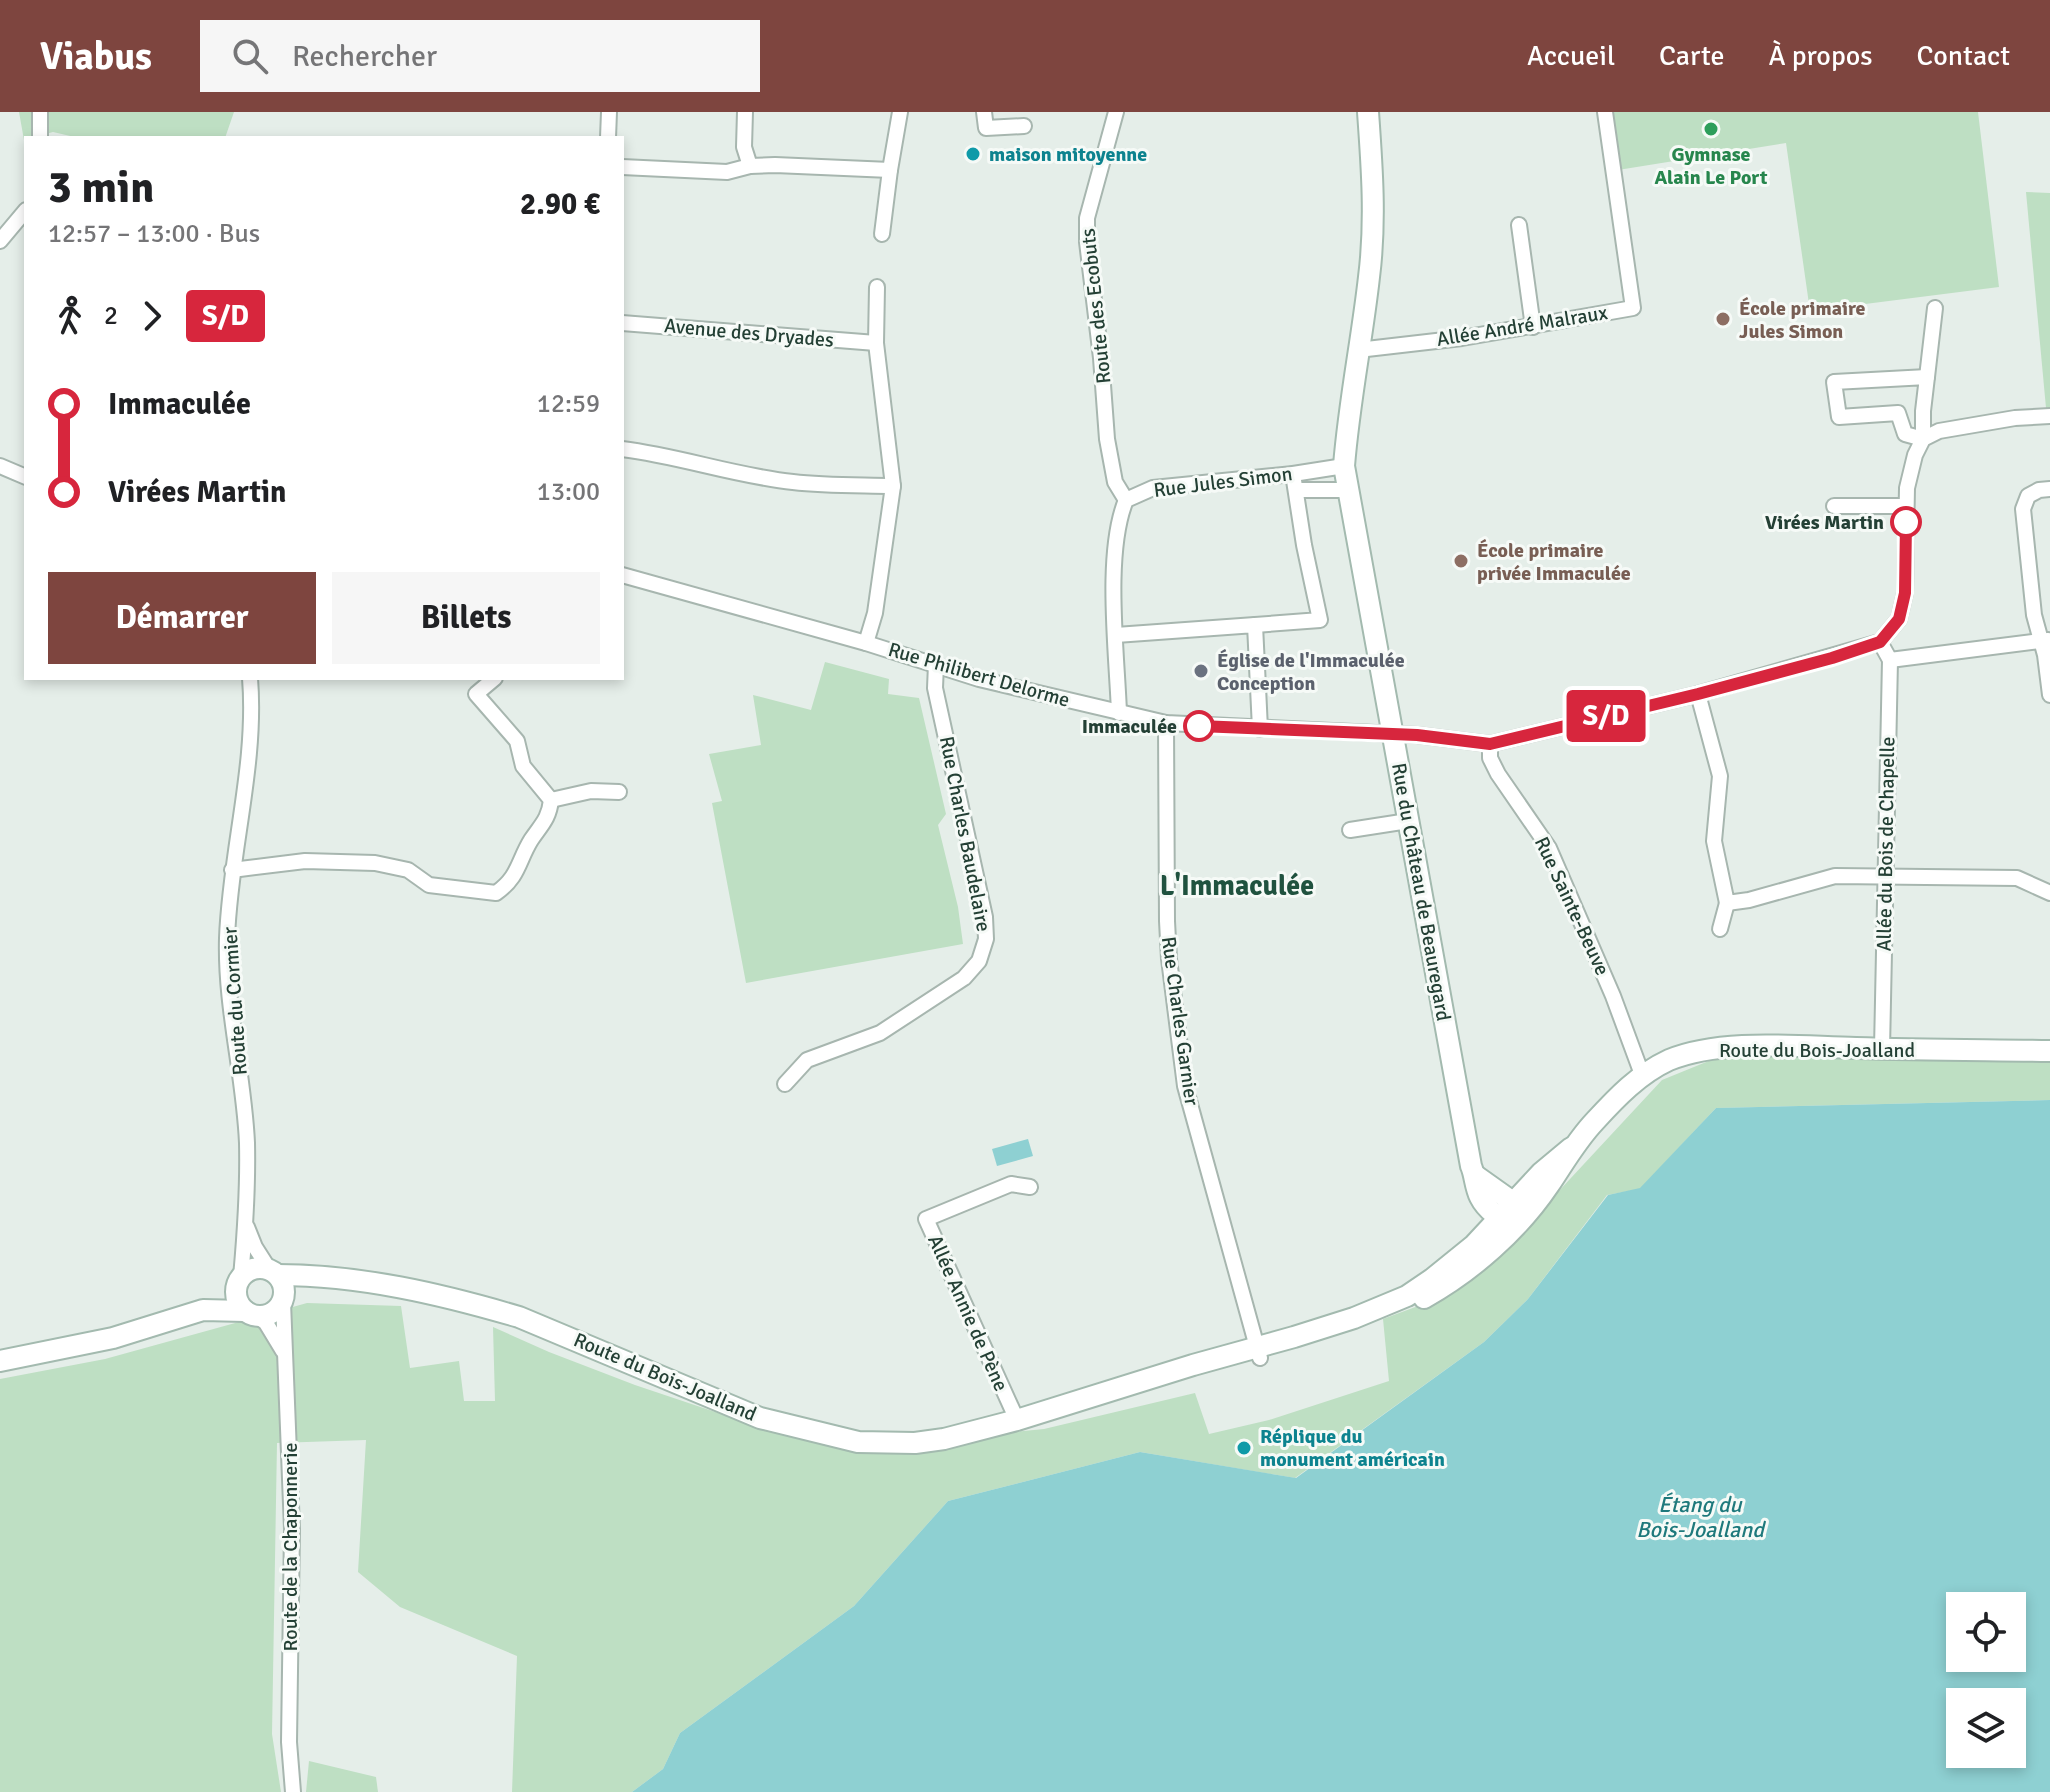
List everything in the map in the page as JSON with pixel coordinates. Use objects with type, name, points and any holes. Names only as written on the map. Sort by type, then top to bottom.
[{"type":"street","points":[[40,112],[40,136]]},
{"type":"street","points":[[608,136],[609,112]]},
{"type":"street","points":[[745,112],[744,147],[750,166]]},
{"type":"street","points":[[882,234],[900,112]]},
{"type":"street","points":[[984,112],[986,128],[1024,126]]},
{"type":"street","name":"Route des Ecobuts","points":[[1116,112],[1087,218],[1087,242],[1107,439],[1115,482],[1126,500]]},
{"type":"street","name":"Rue du Château de Beauregard","points":[[1368,112],[1373,209],[1369,276],[1344,466],[1391,734],[1477,1186]]},
{"type":"street","name":"Allée André Malraux","points":[[1358,350],[1533,327],[1633,308],[1605,112]]},
{"type":"street","points":[[624,167],[727,172],[750,166],[775,165],[890,170]]},
{"type":"street","points":[[0,241],[24,212]]},
{"type":"street","points":[[1519,225],[1533,327]]},
{"type":"street","points":[[866,643],[875,613],[893,486],[876,343],[877,287]]},
{"type":"street","points":[[1935,308],[1923,411],[1923,439],[1915,455],[1907,488],[1905,593],[1899,619],[1880,642],[1890,660],[2045,641]]},
{"type":"street","name":"Avenue des Dryades","points":[[624,323],[876,343]]},
{"type":"street","points":[[1923,411],[1839,417],[1834,382],[1927,377]]},
{"type":"street","points":[[1898,413],[1905,434],[1923,439],[1939,431],[2015,418],[2050,416]]},
{"type":"street","points":[[624,449],[657,453],[725,470],[794,482],[893,486]]},
{"type":"street","points":[[0,466],[24,476]]},
{"type":"street","name":"Rue Jules Simon","points":[[1119,713],[1113,586],[1119,517],[1126,500],[1153,488],[1344,466]]},
{"type":"street","points":[[1116,635],[1320,620],[1293,474]]},
{"type":"street","points":[[2050,489],[2028,496],[2023,509],[2034,615],[2045,641],[2050,695]]},
{"type":"street","points":[[1296,490],[1348,490]]},
{"type":"street","points":[[1834,506],[1906,506]]},
{"type":"street","name":"Rue Philibert Delorme","points":[[624,576],[866,643],[979,679],[1166,723],[1391,734],[1490,744],[1698,694],[1880,642]]},
{"type":"street","points":[[1255,625],[1260,729]]},
{"type":"street","name":"Allée du Bois de Chapelle","points":[[1882,1049],[1890,660]]},
{"type":"street","name":"Rue Charles Baudelaire","points":[[785,1084],[807,1060],[880,1033],[964,978],[979,961],[986,939],[985,917],[935,688],[936,664]]},
{"type":"street","name":"Route du Cormier","points":[[239,1281],[245,1222],[247,1142],[230,994],[227,939],[232,870],[253,718],[250,680]]},
{"type":"street","points":[[232,870],[305,861],[375,863],[408,870],[429,885],[496,893],[517,874],[530,842],[549,817],[551,800],[523,766],[517,741],[476,694],[493,680]]},
{"type":"street","points":[[1698,694],[1720,776],[1714,841],[1727,903],[1720,929]]},
{"type":"street","name":"Rue Charles Garnier","points":[[1166,723],[1168,946],[1185,1086],[1258,1353]]},
{"type":"street","name":"Rue Sainte-Beuve","points":[[1490,744],[1490,758],[1498,774],[1549,848],[1613,996],[1640,1069],[1646,1073]]},
{"type":"street","points":[[551,800],[591,791],[619,792]]},
{"type":"street","points":[[1350,830],[1408,821]]},
{"type":"street","points":[[1727,903],[1749,900],[1835,876],[2017,878],[2050,893]]},
{"type":"street","name":"Route du Bois-Joalland","points":[[1084,1399],[1208,1372],[1224,1363],[1354,1318],[1407,1296],[1477,1252],[1508,1218],[1541,1173],[1571,1148],[1607,1108],[1646,1073],[1670,1060],[1722,1049],[1773,1046],[2050,1051]]},
{"type":"street","name":"Allée Annie de Pène","points":[[1017,1420],[926,1219],[1011,1184],[1030,1187]]},
{"type":"street","points":[[1477,1186],[1508,1218]]},
{"type":"street","points":[[1477,1186],[1477,1252]]},
{"type":"street","points":[[203,1310],[273,1314],[284,1299],[283,1281],[255,1247],[245,1222]]},
{"type":"street","points":[[0,1361],[113,1338],[203,1310],[254,1268],[273,1272]]},
{"type":"street","name":"Route du Bois-Joalland","points":[[273,1272],[422,1292],[519,1317],[760,1418],[858,1442],[915,1443],[944,1439],[1258,1353]]},
{"type":"street","name":"Route du Bois-Joalland","points":[[284,1299],[302,1287],[340,1279]]},
{"type":"street","points":[[239,1281],[238,1302],[272,1332],[287,1358]]},
{"type":"street","name":"Route de la Chaponnerie","points":[[284,1299],[292,1529],[289,1742],[293,1792]]},
{"type":"green space","points":[[19,112],[234,112],[226,136],[70,136],[53,132],[24,136],[24,140]]},
{"type":"green space","points":[[1609,112],[1978,112],[1999,287],[1810,311],[1786,143],[1618,170]]},
{"type":"green space","points":[[2026,192],[2050,193],[2050,408],[2046,408]]},
{"type":"green space","points":[[825,662],[889,679],[888,694],[919,698],[946,814],[938,825],[958,907],[963,944],[746,983],[712,803],[722,801],[709,754],[761,745],[753,695],[811,710]]},
{"type":"green space","points":[[1802,1053],[2050,1058],[2050,1100],[1716,1108],[1640,1189],[1607,1195],[1528,1299],[1484,1342],[1295,1478],[1140,1452],[948,1501],[854,1606],[680,1733],[663,1769],[632,1792],[512,1792],[517,1656],[400,1607],[358,1572],[366,1440],[277,1443],[272,1734],[281,1792],[0,1792],[0,1379],[105,1359],[307,1303],[401,1306],[410,1368],[459,1361],[464,1401],[495,1401],[493,1327],[635,1385],[754,1425],[843,1449],[1044,1429],[1195,1393],[1209,1434],[1269,1420],[1389,1381],[1383,1319],[1445,1296],[1503,1251],[1662,1080],[1716,1058]]},
{"type":"green space","points":[[309,1761],[376,1777],[378,1792],[306,1792]]},
{"type":"water","name":"Étang du Bois-Joalland","points":[[2050,1100],[2050,1792],[632,1792],[663,1769],[680,1733],[854,1606],[948,1501],[1140,1452],[1296,1478],[1484,1342],[1528,1299],[1608,1195],[1640,1188],[1716,1108]]},
{"type":"water","points":[[1028,1139],[1033,1156],[997,1166],[992,1149]]},
{"type":"bus line","name":"S/D","points":[[1199,726],[1417,735],[1490,744],[1832,658],[1880,642],[1899,619],[1905,593],[1906,522]]},
{"type":"place","name":"Gymnase Alain Le Port","points":[[1711,129]]},
{"type":"place","name":"maison mitoyenne","points":[[973,154]]},
{"type":"place","name":"École primaire Jules Simon","points":[[1723,319]]},
{"type":"place","name":"Virées Martin","points":[[1906,522]]},
{"type":"place","name":"École primaire privée Immaculée","points":[[1461,561]]},
{"type":"place","name":"Église de l'Immaculée Conception","points":[[1201,671]]},
{"type":"place","name":"Immaculée","points":[[1199,726]]},
{"type":"place","name":"Réplique du monument américain","points":[[1244,1448]]},
{"type":"district","name":"L'Immaculée","points":[[1237,886]]}]
